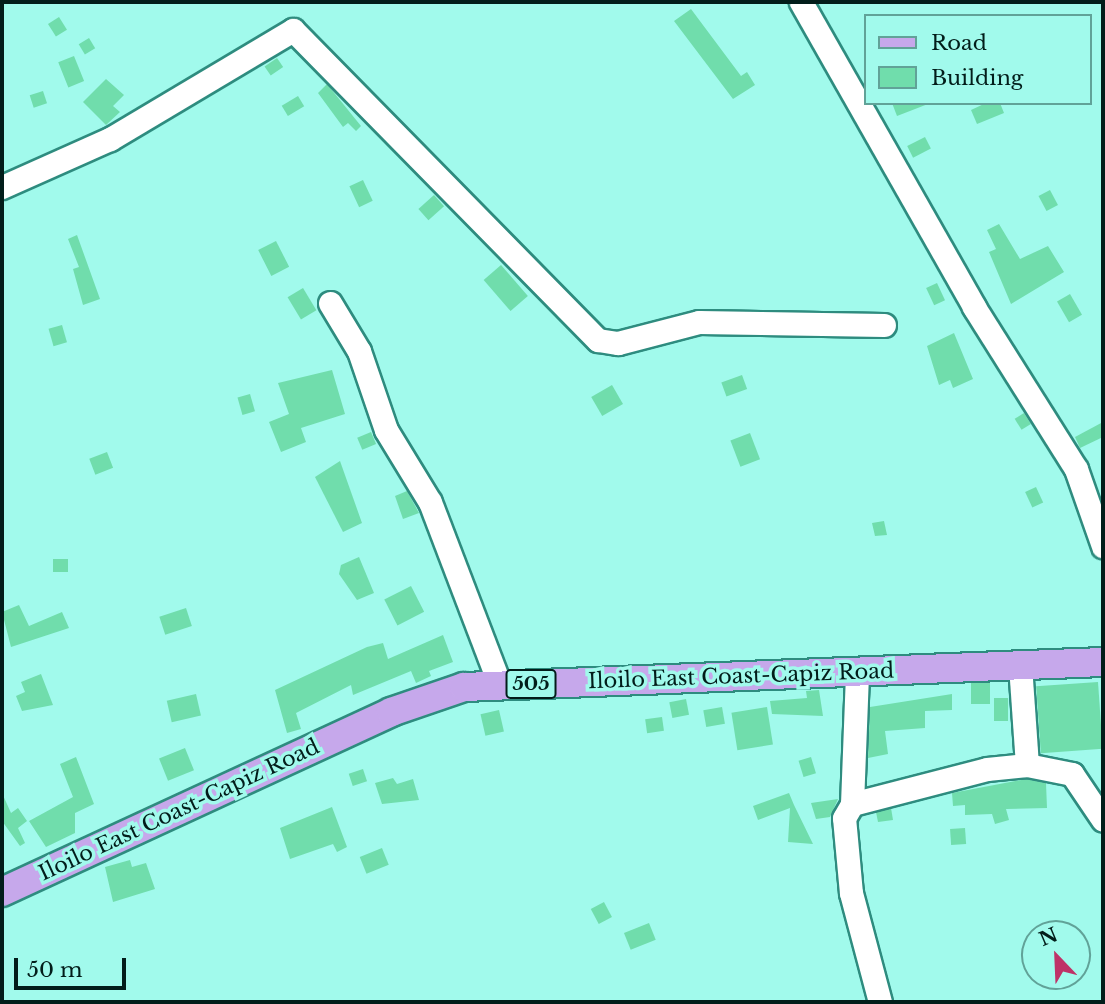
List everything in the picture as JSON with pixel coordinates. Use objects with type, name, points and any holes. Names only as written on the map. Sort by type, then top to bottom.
[{"type":"main road","name":"Iloilo East Coast-Capiz Road","points":[[3,890],[391,712],[464,687],[1103,662]]},
{"type":"street","points":[[801,2],[974,307],[1076,469],[1103,546]]},
{"type":"street","points":[[2,187],[110,139],[293,30],[598,340],[618,343],[699,322],[884,325]]},
{"type":"street","points":[[330,303],[359,351],[386,430],[430,502],[500,685]]},
{"type":"street","points":[[1020,666],[1027,765]]},
{"type":"street","points":[[857,672],[852,804],[844,818],[851,894],[880,1002]]},
{"type":"street","points":[[852,804],[987,769],[1027,765],[1073,774],[1103,820]]},
{"type":"building","points":[[691,9],[741,76],[747,72],[755,85],[733,99],[674,21]]},
{"type":"building","points":[[59,17],[67,30],[56,37],[48,24]]},
{"type":"building","points":[[89,38],[95,48],[85,54],[79,44]]},
{"type":"building","points":[[74,56],[84,81],[68,87],[58,62]]},
{"type":"building","points":[[277,58],[283,67],[271,76],[265,66]]},
{"type":"building","points":[[106,79],[124,95],[113,106],[120,112],[106,125],[83,102]]},
{"type":"building","points":[[327,84],[361,126],[356,131],[348,123],[343,127],[318,93]]},
{"type":"building","points":[[43,91],[47,103],[34,108],[30,95]]},
{"type":"building","points":[[298,96],[304,106],[288,116],[282,106]]},
{"type":"building","points":[[893,105],[925,105],[897,116]]},
{"type":"building","points":[[982,105],[1001,105],[1004,113],[977,124],[971,110]]},
{"type":"building","points":[[925,137],[931,149],[913,158],[907,146]]},
{"type":"building","points":[[363,180],[373,201],[359,207],[349,186]]},
{"type":"building","points":[[1050,190],[1058,205],[1047,211],[1039,196]]},
{"type":"building","points":[[434,195],[444,206],[428,220],[418,209]]},
{"type":"building","points":[[999,224],[1020,259],[1048,246],[1064,272],[1011,304],[989,252],[996,249],[987,230]]},
{"type":"building","points":[[77,235],[100,299],[83,305],[73,269],[79,267],[68,239]]},
{"type":"building","points":[[276,241],[289,267],[271,276],[258,250]]},
{"type":"building","points":[[501,265],[528,296],[511,311],[484,280]]},
{"type":"building","points":[[937,283],[945,300],[934,305],[926,288]]},
{"type":"building","points":[[303,288],[316,310],[301,320],[288,297]]},
{"type":"building","points":[[1070,294],[1082,315],[1069,322],[1057,302]]},
{"type":"building","points":[[62,325],[67,342],[54,346],[49,329]]},
{"type":"building","points":[[954,333],[973,379],[953,388],[950,380],[939,385],[927,346]]},
{"type":"building","points":[[332,370],[345,414],[301,428],[306,442],[281,452],[269,422],[289,414],[278,383]]},
{"type":"building","points":[[742,375],[747,389],[726,397],[721,383]]},
{"type":"building","points":[[612,385],[623,404],[602,416],[591,397]]},
{"type":"building","points":[[250,394],[255,411],[242,415],[238,398]]},
{"type":"building","points":[[1024,413],[1031,424],[1022,430],[1015,419]]},
{"type":"building","points":[[1103,422],[1103,437],[1080,448],[1075,437]]},
{"type":"building","points":[[371,432],[376,444],[362,450],[357,438]]},
{"type":"building","points":[[750,433],[760,459],[740,467],[730,441]]},
{"type":"building","points":[[107,452],[113,468],[95,475],[89,459]]},
{"type":"building","points":[[340,461],[362,523],[343,532],[315,477]]},
{"type":"building","points":[[1036,487],[1043,502],[1032,507],[1025,492]]},
{"type":"building","points":[[407,491],[419,513],[403,519],[395,496]]},
{"type":"building","points":[[884,521],[887,535],[875,536],[872,523]]},
{"type":"building","points":[[359,557],[374,593],[357,600],[339,574],[341,565]]},
{"type":"building","points":[[53,559],[68,559],[68,572],[53,572]]},
{"type":"building","points":[[411,586],[424,612],[397,625],[384,600]]},
{"type":"building","points":[[19,605],[29,626],[62,612],[69,628],[11,647],[2,612]]},
{"type":"building","points":[[186,608],[192,626],[165,635],[159,617]]},
{"type":"building","points":[[443,635],[453,662],[429,671],[431,676],[416,683],[411,671],[353,695],[351,685],[296,713],[301,729],[287,733],[275,690],[367,647],[383,643],[388,659]]},
{"type":"building","points":[[41,674],[53,705],[22,711],[16,696],[25,692],[21,682]]},
{"type":"building","points":[[1098,682],[1103,749],[1041,753],[1036,686]]},
{"type":"building","points":[[971,683],[990,683],[990,704],[971,704]]},
{"type":"building","points":[[819,690],[823,716],[772,714],[770,701],[807,698],[806,691]]},
{"type":"building","points":[[196,694],[201,715],[172,722],[167,701]]},
{"type":"building","points":[[952,694],[952,710],[925,711],[925,728],[885,731],[888,754],[868,758],[870,707]]},
{"type":"building","points":[[994,698],[1008,698],[1008,721],[994,721]]},
{"type":"building","points":[[686,699],[689,715],[672,718],[669,702]]},
{"type":"building","points":[[722,707],[725,724],[706,727],[703,710]]},
{"type":"building","points":[[767,707],[773,745],[737,750],[731,713]]},
{"type":"building","points":[[499,710],[504,731],[485,736],[480,714]]},
{"type":"building","points":[[662,717],[664,731],[647,733],[645,719]]},
{"type":"building","points":[[185,748],[194,770],[168,781],[159,758]]},
{"type":"building","points":[[76,757],[94,804],[75,813],[75,833],[46,847],[29,821],[73,797],[60,764]]},
{"type":"building","points":[[811,757],[816,773],[804,777],[799,761]]},
{"type":"building","points":[[363,769],[367,781],[353,786],[349,774]]},
{"type":"building","points":[[393,778],[397,784],[413,779],[419,800],[382,804],[375,783]]},
{"type":"building","points":[[1026,779],[1046,783],[1047,808],[1006,809],[1009,820],[995,824],[992,814],[965,815],[965,805],[953,806],[952,793]]},
{"type":"building","points":[[2,793],[11,813],[18,808],[27,821],[18,828],[25,843],[20,846],[2,821]]},
{"type":"building","points":[[789,793],[813,844],[788,842],[790,808],[758,820],[753,806]]},
{"type":"building","points":[[838,799],[830,817],[816,819],[811,803]]},
{"type":"building","points":[[332,807],[347,847],[337,852],[333,844],[290,859],[280,828]]},
{"type":"building","points":[[891,808],[893,820],[878,822],[876,812]]},
{"type":"building","points":[[965,828],[966,844],[951,845],[950,829]]},
{"type":"building","points":[[382,848],[389,865],[366,874],[360,857]]},
{"type":"building","points":[[130,860],[132,867],[146,863],[155,889],[113,902],[105,867]]},
{"type":"building","points":[[604,902],[612,917],[599,924],[591,909]]},
{"type":"building","points":[[649,923],[656,940],[631,950],[624,933]]}]
